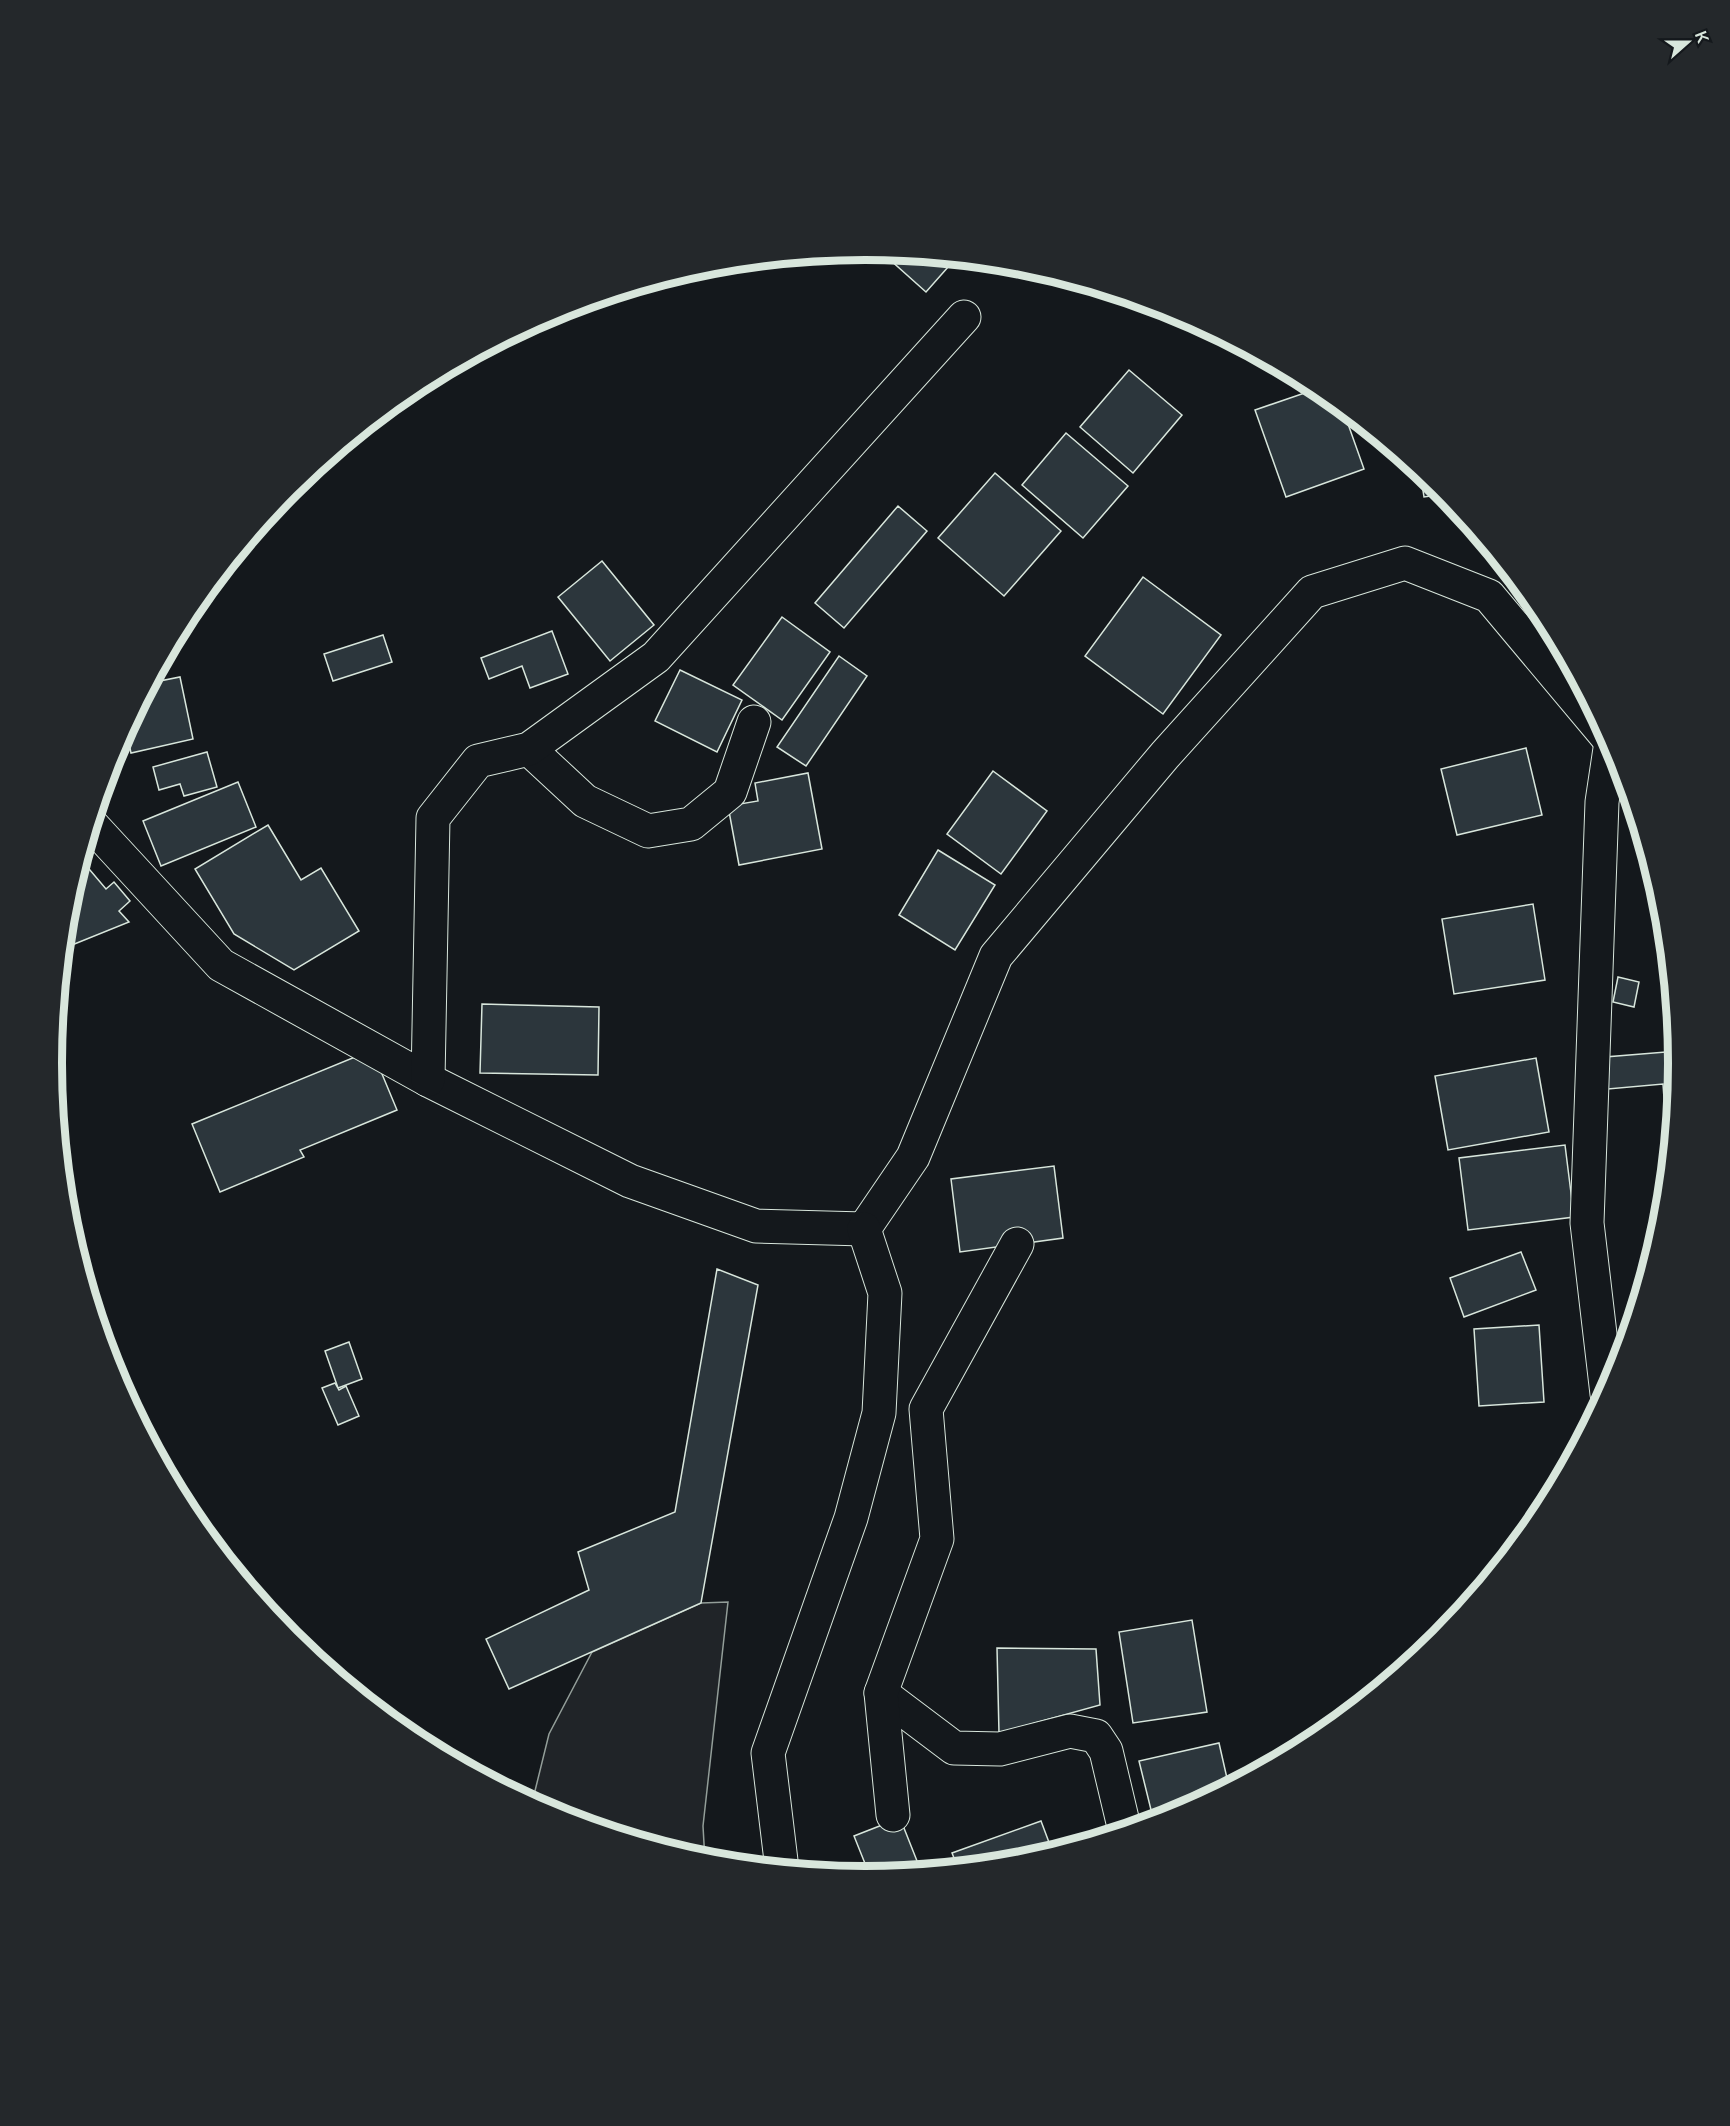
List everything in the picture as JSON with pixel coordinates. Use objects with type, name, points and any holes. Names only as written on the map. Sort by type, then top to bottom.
[{"type":"street","points":[[428,1080],[433,818],[478,761],[529,749],[656,657],[964,317]]},
{"type":"street","points":[[864,1229],[913,1157],[996,956],[1165,755],[1312,592],[1405,562],[1489,596],[1590,716]]},
{"type":"street","points":[[529,749],[585,801],[648,831],[691,824],[730,792],[754,722]]},
{"type":"street","points":[[1605,1375],[1587,1223],[1602,802],[1609,761]]},
{"type":"street","points":[[96,831],[221,965],[428,1080],[630,1180],[756,1226],[864,1229]]},
{"type":"street","points":[[782,1862],[768,1753],[851,1518],[879,1413],[885,1293],[864,1229]]},
{"type":"street","points":[[893,1815],[881,1693],[937,1539],[926,1409],[1017,1244]]},
{"type":"street","points":[[879,1413],[926,1409]]},
{"type":"street","points":[[881,1693],[954,1748],[1000,1749],[1070,1731],[1096,1736],[1106,1751],[1123,1824]]},
{"type":"shaded area","points":[[728,1602],[703,1826],[704,1850],[607,1824],[534,1795],[549,1734],[592,1652],[701,1603]]},
{"type":"building","points":[[891,260],[951,264],[926,292]]},
{"type":"building","points":[[1129,370],[1182,415],[1133,473],[1080,427]]},
{"type":"building","points":[[1307,392],[1347,421],[1364,469],[1286,497],[1255,410]]},
{"type":"building","points":[[1066,433],[1128,486],[1083,538],[1022,485]]},
{"type":"building","points":[[995,473],[1061,531],[1004,596],[938,538]]},
{"type":"building","points":[[1422,485],[1434,496],[1424,497]]},
{"type":"building","points":[[898,506],[927,531],[844,628],[815,603]]},
{"type":"building","points":[[602,561],[654,625],[610,661],[558,597]]},
{"type":"building","points":[[1143,577],[1221,635],[1163,714],[1085,656]]},
{"type":"building","points":[[782,617],[830,652],[782,720],[733,685]]},
{"type":"building","points":[[552,631],[568,674],[530,688],[522,666],[489,679],[481,658]]},
{"type":"building","points":[[383,635],[392,662],[333,681],[324,654]]},
{"type":"building","points":[[839,656],[867,676],[806,766],[777,747]]},
{"type":"building","points":[[680,670],[742,700],[717,752],[655,721]]},
{"type":"building","points":[[180,677],[193,739],[131,753],[129,743],[158,681]]},
{"type":"building","points":[[1526,748],[1542,815],[1457,835],[1441,769]]},
{"type":"building","points":[[207,752],[217,787],[184,796],[180,784],[159,790],[153,767]]},
{"type":"building","points":[[993,771],[1047,811],[1001,874],[947,834]]},
{"type":"building","points":[[808,773],[822,849],[739,865],[728,806],[758,801],[755,783]]},
{"type":"building","points":[[238,782],[256,827],[161,866],[143,821]]},
{"type":"building","points":[[268,825],[301,880],[321,868],[359,931],[294,970],[234,934],[195,869]]},
{"type":"building","points":[[938,850],[995,885],[955,950],[899,915]]},
{"type":"building","points":[[86,866],[106,889],[114,882],[130,901],[119,911],[129,922],[70,946]]},
{"type":"building","points":[[1533,904],[1545,980],[1454,994],[1442,919]]},
{"type":"building","points":[[1618,977],[1639,982],[1634,1007],[1613,1002]]},
{"type":"building","points":[[482,1004],[599,1007],[598,1075],[480,1073]]},
{"type":"building","points":[[372,1050],[397,1110],[300,1150],[304,1157],[220,1192],[192,1124]]},
{"type":"building","points":[[1668,1052],[1667,1113],[1665,1113],[1663,1084],[1608,1089],[1605,1057]]},
{"type":"building","points":[[1536,1058],[1549,1132],[1448,1150],[1435,1076]]},
{"type":"building","points":[[1565,1145],[1574,1217],[1468,1230],[1459,1158]]},
{"type":"building","points":[[1054,1166],[1063,1238],[960,1252],[951,1179]]},
{"type":"building","points":[[1521,1252],[1536,1290],[1464,1317],[1450,1278]]},
{"type":"building","points":[[717,1269],[758,1285],[701,1603],[509,1689],[486,1639],[589,1590],[578,1552],[675,1512]]},
{"type":"building","points":[[1539,1325],[1544,1402],[1479,1406],[1474,1329]]},
{"type":"building","points":[[349,1342],[362,1379],[338,1388],[325,1351]]},
{"type":"building","points":[[335,1383],[339,1390],[346,1386],[359,1416],[338,1425],[322,1388]]},
{"type":"building","points":[[1192,1620],[1207,1712],[1133,1723],[1119,1632]]},
{"type":"building","points":[[997,1648],[1096,1649],[1100,1705],[999,1733]]},
{"type":"building","points":[[1219,1743],[1227,1780],[1152,1813],[1139,1761]]},
{"type":"building","points":[[900,1818],[919,1865],[866,1866],[854,1836]]},
{"type":"building","points":[[1041,1821],[1050,1844],[955,1861],[952,1853]]}]
